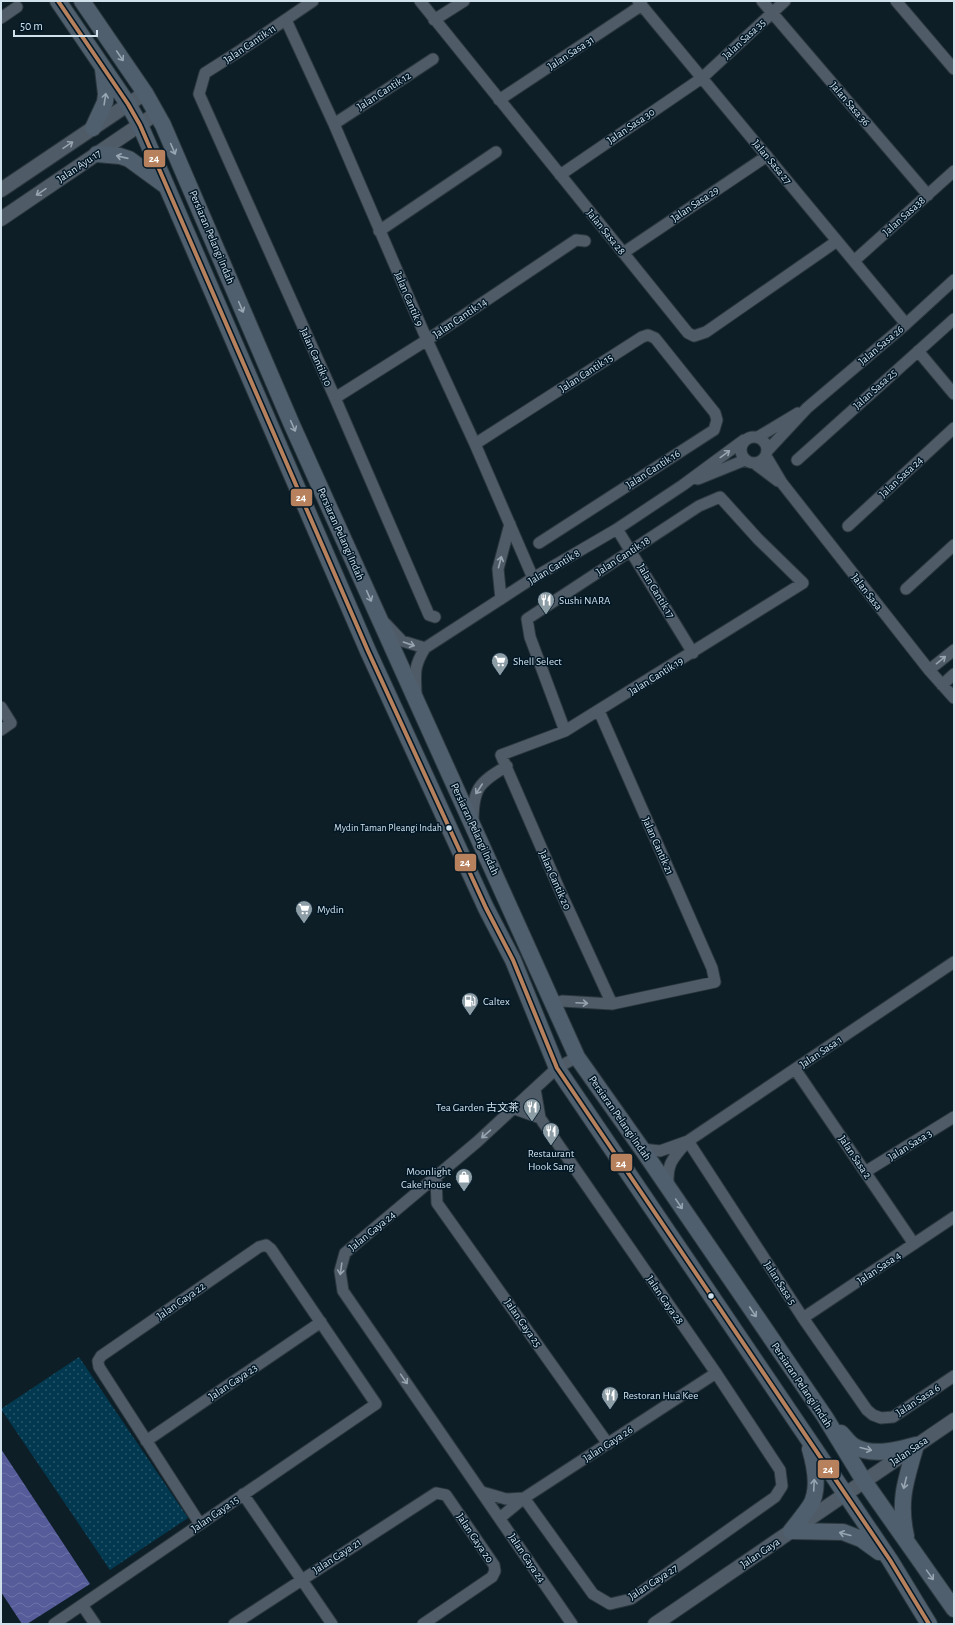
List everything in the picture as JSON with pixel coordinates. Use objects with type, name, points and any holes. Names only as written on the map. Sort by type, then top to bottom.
[{"type":"main road","name":"Persiaran Pelangi Indah","points":[[58,1],[128,104],[140,125],[368,651],[486,908],[512,960],[557,1068],[890,1560],[929,1624]]},
{"type":"main road","name":"Persiaran Pelangi Indah","points":[[82,1],[157,113],[292,425],[376,614],[577,1057],[642,1148],[825,1417],[864,1481],[954,1609]]},
{"type":"main road","points":[[93,128],[106,102],[102,66]]},
{"type":"main road","points":[[97,154],[120,156],[129,159],[166,186]]},
{"type":"main road","points":[[825,1417],[855,1446],[871,1451],[893,1452],[916,1445]]},
{"type":"main road","points":[[791,1531],[811,1505],[815,1487],[814,1463],[807,1438]]},
{"type":"main road","points":[[907,1543],[902,1516],[902,1496],[916,1445]]},
{"type":"main road","points":[[791,1531],[843,1532],[861,1539],[890,1560]]},
{"type":"street","name":"Jalan Cantik 11","points":[[199,94],[205,73],[313,1]]},
{"type":"street","name":"Jalan Sasa 28","points":[[420,1],[688,333],[694,336],[706,332],[837,240]]},
{"type":"street","points":[[434,20],[464,1]]},
{"type":"street","name":"Jalan Sasa 36","points":[[762,1],[928,195]]},
{"type":"street","name":"Jalan Sasa 35","points":[[702,78],[785,1]]},
{"type":"street","points":[[896,1],[954,69]]},
{"type":"street","name":"Jalan Sasa 27","points":[[640,3],[906,324]]},
{"type":"street","name":"Jalan Sasa 31","points":[[499,100],[640,3]]},
{"type":"street","points":[[1,18],[17,7]]},
{"type":"street","name":"Jalan Cantik 9","points":[[286,20],[334,124],[379,231],[475,444],[533,578]]},
{"type":"street","name":"Jalan Cantik 12","points":[[334,124],[433,59]]},
{"type":"street","name":"Jalan Sasa 30","points":[[560,175],[702,78]]},
{"type":"street","points":[[1,190],[145,93]]},
{"type":"street","name":"Jalan Cantik 10","points":[[199,94],[335,398],[429,615],[435,617]]},
{"type":"street","name":"Jalan Ayu 17","points":[[1,219],[157,113]]},
{"type":"street","points":[[379,231],[496,152]]},
{"type":"street","name":"Jalan Sasa 29","points":[[623,253],[766,156]]},
{"type":"street","name":"Jalan Sasa38","points":[[854,261],[954,171]]},
{"type":"street","name":"Jalan Cantik 14","points":[[335,398],[427,340],[576,240],[585,241]]},
{"type":"street","name":"Jalan Sasa 26","points":[[767,453],[807,408],[906,324],[954,280]]},
{"type":"street","name":"Jalan Sasa 25","points":[[797,460],[954,319]]},
{"type":"street","name":"Jalan Cantik 15","points":[[475,444],[642,337],[648,335],[655,338],[686,378]]},
{"type":"street","points":[[918,351],[954,394]]},
{"type":"street","name":"Jalan Cantik 16","points":[[539,543],[714,430],[717,420],[715,413],[686,378]]},
{"type":"street","name":"Jalan Sasa 26","points":[[758,436],[807,408]]},
{"type":"street","name":"Jalan Sasa 24","points":[[848,526],[954,428]]},
{"type":"street","points":[[753,436],[758,436],[765,442],[767,453],[759,462],[750,462],[683,485],[744,440],[753,436]]},
{"type":"street","points":[[744,440],[740,448],[742,457],[750,462]]},
{"type":"street","name":"Jalan Sasa","points":[[767,453],[782,483],[929,670],[954,698]]},
{"type":"street","name":"Jalan Sasa","points":[[750,462],[782,483]]},
{"type":"street","name":"Jalan Cantik 8","points":[[425,648],[533,578],[617,529],[683,485]]},
{"type":"street","name":"Jalan Cantik 18","points":[[564,731],[530,637],[527,619],[699,506],[720,497],[803,583]]},
{"type":"street","points":[[502,599],[498,570],[510,524]]},
{"type":"street","name":"Jalan Cantik 17","points":[[617,529],[693,653]]},
{"type":"street","points":[[906,589],[954,545]]},
{"type":"street","name":"Jalan Cantik 19","points":[[502,754],[564,731],[693,653],[803,583]]},
{"type":"street","points":[[376,614],[402,642],[425,648],[414,669],[417,702]]},
{"type":"street","points":[[929,670],[954,650]]},
{"type":"street","points":[[942,685],[954,674]]},
{"type":"street","points":[[1,707],[11,723],[1,730]]},
{"type":"street","name":"Jalan Cantik 21","points":[[599,711],[712,968],[715,982],[612,1004]]},
{"type":"street","name":"Jalan Cantik 20","points":[[502,754],[561,893],[612,1004]]},
{"type":"street","points":[[473,825],[473,805],[476,791],[491,776],[507,766]]},
{"type":"street","name":"Jalan Sasa 1","points":[[668,1188],[668,1168],[674,1156],[688,1141],[954,962]]},
{"type":"street","points":[[553,1004],[562,1001],[612,1004]]},
{"type":"street","name":"Jalan Gaya 24","points":[[572,1624],[500,1517],[343,1291],[340,1271],[345,1253],[515,1109],[557,1068],[577,1057]]},
{"type":"street","name":"Jalan Sasa 2","points":[[796,1069],[914,1244]]},
{"type":"street","name":"Jalan Gaya 28","points":[[535,1089],[540,1118],[716,1374],[780,1470],[782,1486]]},
{"type":"street","points":[[515,1109],[540,1118]]},
{"type":"street","name":"Jalan Sasa 3","points":[[865,1172],[954,1117]]},
{"type":"street","name":"Jalan Sasa 1","points":[[642,1148],[660,1151],[688,1141]]},
{"type":"street","name":"Jalan Sasa 5","points":[[688,1141],[803,1318],[867,1410],[872,1415],[881,1418]]},
{"type":"street","points":[[416,1194],[438,1203],[436,1177]]},
{"type":"street","name":"Jalan Gaya 25","points":[[438,1203],[608,1444]]},
{"type":"street","name":"Jalan Sasa 4","points":[[803,1318],[954,1217]]},
{"type":"street","name":"Jalan Gaya 22","points":[[200,1524],[99,1367],[99,1358],[259,1246],[266,1245],[271,1249],[376,1404]]},
{"type":"street","name":"Jalan Gaya 23","points":[[146,1441],[321,1322]]},
{"type":"street","name":"Jalan Gaya 26","points":[[500,1517],[524,1498],[716,1374]]},
{"type":"street","name":"Jalan Sasa 6","points":[[881,1418],[893,1416],[954,1376]]},
{"type":"street","name":"Jalan Gaya 15","points":[[54,1624],[376,1404]]},
{"type":"street","name":"Jalan Sasa","points":[[864,1481],[954,1420]]},
{"type":"street","name":"Jalan Gaya","points":[[655,1624],[864,1481]]},
{"type":"street","name":"Jalan Gaya 27","points":[[524,1498],[593,1594],[610,1604],[631,1599],[775,1497],[782,1486]]},
{"type":"street","points":[[482,1492],[506,1499],[524,1498]]},
{"type":"street","name":"Jalan Gaya 21","points":[[234,1624],[436,1493],[442,1493]]},
{"type":"street","name":"Jalan Gaya 20","points":[[424,1624],[492,1577],[495,1572],[494,1565],[446,1496],[442,1493]]},
{"type":"street","points":[[243,1494],[332,1624]]},
{"type":"street","points":[[82,1605],[95,1624]]},
{"type":"shaded area","points":[[79,1357],[188,1518],[110,1570],[1,1409]]},
{"type":"water","points":[[1,1449],[90,1584],[27,1624],[22,1624],[1,1592]]},
{"type":"transit line","name":"24","points":[[58,1],[128,104],[140,125],[368,651],[486,908],[513,960],[557,1068],[890,1560],[929,1624]]},
{"type":"place","name":"Sushi NARA","points":[[546,615]]},
{"type":"place","name":"Shell Select","points":[[500,676]]},
{"type":"place","name":"Mydin Taman Pleangi Indah","points":[[449,828]]},
{"type":"place","name":"Mydin","points":[[304,924]]},
{"type":"place","name":"Caltex","points":[[470,1016]]},
{"type":"place","name":"Tea Garden 古文茶","points":[[532,1122]]},
{"type":"place","name":"Restaurant Hook Sang","points":[[551,1146]]},
{"type":"place","name":"Moonlight Cake House","points":[[464,1192]]},
{"type":"place","name":"Restoran Hua Kee","points":[[610,1410]]}]
